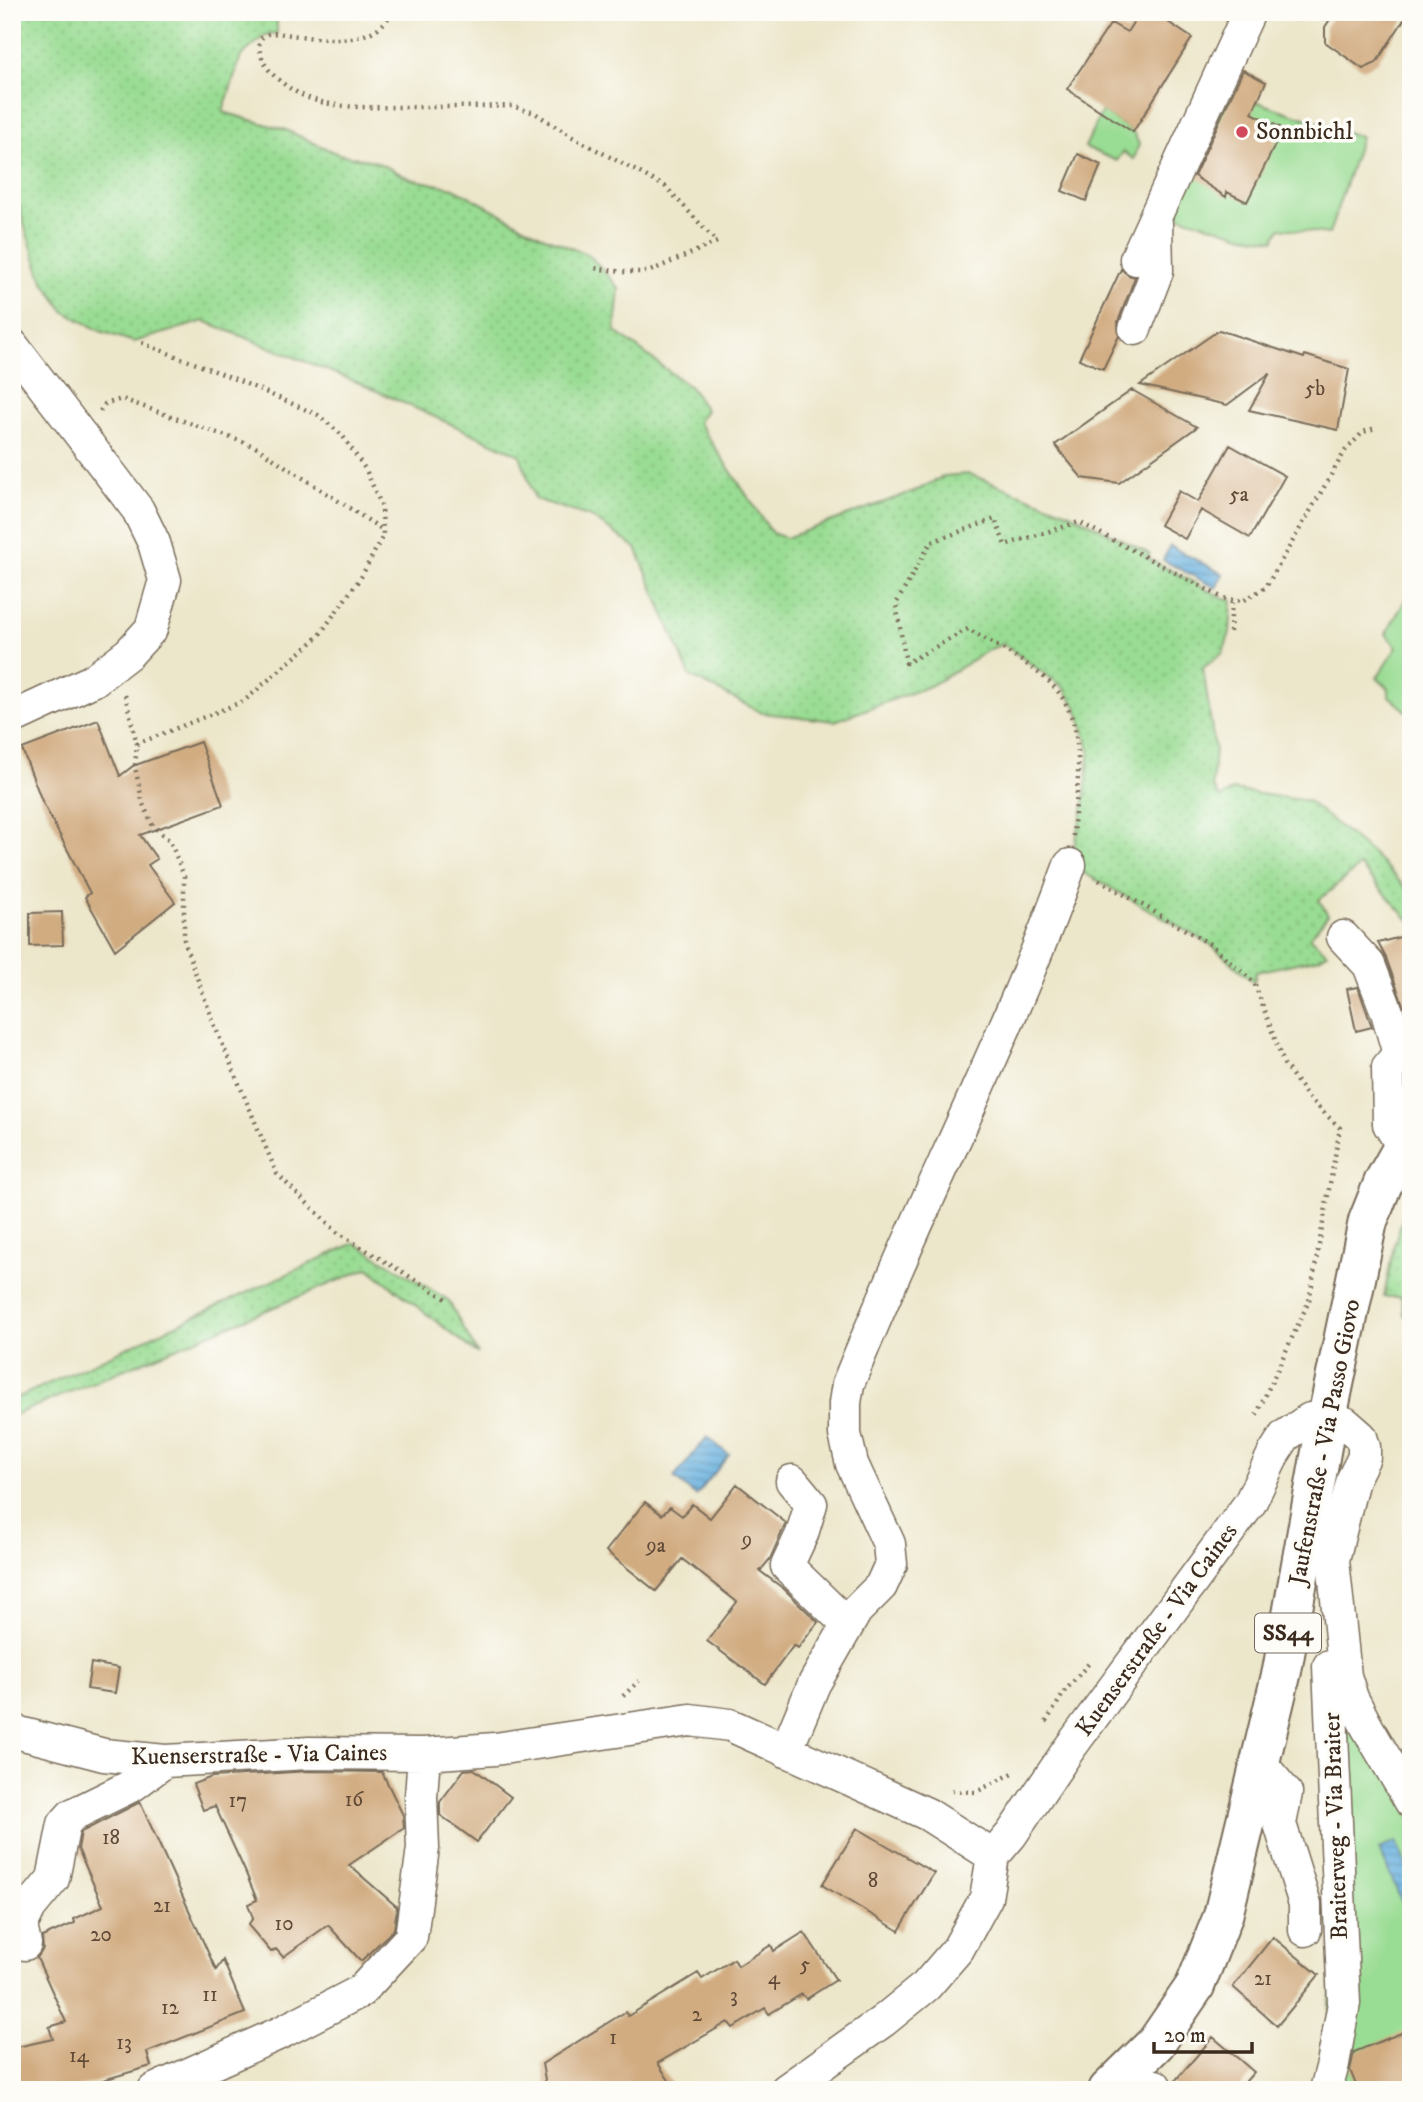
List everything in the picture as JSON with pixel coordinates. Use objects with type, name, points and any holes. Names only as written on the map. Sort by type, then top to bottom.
[{"type":"main road","name":"Jaufenstraße - Via Passo Giovo","points":[[1108,2090],[1156,2042],[1195,1986],[1223,1916],[1282,1671],[1327,1418],[1368,1221],[1384,1181],[1407,1143]]},
{"type":"street","points":[[1136,259],[1249,12]]},
{"type":"street","points":[[1135,329],[1157,271],[1155,218]]},
{"type":"street","points":[[12,345],[138,510],[154,543],[165,580],[151,629],[129,653],[94,680],[12,718]]},
{"type":"street","points":[[786,1751],[814,1684],[856,1611],[881,1586],[891,1564],[889,1544],[852,1464],[845,1434],[848,1384],[1009,1017],[1050,920],[1070,864]]},
{"type":"street","points":[[1343,937],[1369,965],[1387,1012],[1405,1047],[1388,1067],[1389,1124],[1407,1143]]},
{"type":"street","name":"Braiterweg - Via Braiter","points":[[1326,2090],[1344,2003],[1333,1726],[1326,1637],[1333,1560],[1353,1479],[1362,1464],[1364,1447],[1361,1437],[1353,1428],[1327,1418]]},
{"type":"street","name":"Kuenserstraße - Via Caines","points":[[786,2090],[883,2021],[926,1986],[958,1949],[986,1898],[993,1856],[1011,1835],[1077,1739],[1250,1503],[1285,1436],[1310,1419],[1327,1418]]},
{"type":"street","points":[[792,1481],[811,1504],[788,1566],[848,1625]]},
{"type":"street","name":"Braiterweg - Via Braiter","points":[[1333,1560],[1345,1676],[1352,1698],[1411,1802]]},
{"type":"street","name":"Kuenserstraße - Via Caines","points":[[12,1731],[104,1755],[165,1761],[309,1753],[424,1754],[495,1749],[690,1720],[730,1725],[928,1814],[993,1856]]},
{"type":"street","name":"Kuenserstraße - Via Caines","points":[[154,2090],[280,2033],[361,1990],[411,1937],[423,1848],[421,1797],[424,1754]]},
{"type":"street","points":[[26,1944],[21,1926],[30,1907],[53,1879],[64,1825],[72,1815],[133,1785],[165,1761]]},
{"type":"street","points":[[1260,1763],[1286,1793],[1280,1824],[1305,1904],[1305,1930]]},
{"type":"path","points":[[392,12],[386,22],[366,36],[330,39],[277,33],[265,35],[259,49],[264,67],[279,81],[318,102],[351,108],[512,106],[535,113],[569,135],[666,187],[717,242],[648,272],[594,268]]},
{"type":"path","points":[[142,343],[318,415],[342,435],[366,470],[382,507],[383,536],[362,577],[318,637],[244,701],[137,744],[135,767],[143,804],[153,826],[170,841],[184,876],[184,940],[189,956],[216,1029],[277,1174],[338,1233],[448,1300]]},
{"type":"path","points":[[83,438],[105,404],[122,399],[254,446],[383,530]]},
{"type":"path","points":[[1250,1430],[1309,1301],[1340,1128],[1308,1097],[1284,1064],[1254,982],[1210,944],[1070,864],[1079,768],[1076,733],[1063,698],[1046,679],[968,629],[906,663],[896,604],[931,542],[995,519],[1005,545],[1079,522],[1223,598],[1243,601],[1266,587],[1345,452],[1363,432],[1375,428]]},
{"type":"path","points":[[1230,632],[1232,599]]},
{"type":"path","points":[[1044,1725],[1065,1691],[1092,1660]]},
{"type":"path","points":[[949,1791],[976,1792],[1015,1772]]},
{"type":"green space","points":[[12,12],[277,12],[277,33],[265,35],[241,56],[223,112],[286,130],[338,154],[374,161],[411,179],[454,188],[540,235],[589,255],[619,288],[615,331],[691,388],[706,410],[698,422],[772,533],[786,538],[920,489],[944,476],[969,474],[1070,513],[1150,554],[1147,558],[1223,598],[1232,599],[1230,632],[1223,653],[1203,668],[1215,751],[1212,786],[1220,798],[1233,790],[1308,801],[1374,855],[1411,893],[1411,922],[1360,866],[1319,900],[1328,915],[1310,937],[1327,953],[1319,958],[1256,972],[1254,982],[1210,944],[1070,865],[1084,804],[1090,749],[1077,708],[1063,687],[1003,644],[990,649],[932,685],[835,721],[762,713],[690,676],[636,548],[591,517],[535,499],[520,455],[359,383],[204,321],[134,342],[100,331],[65,312],[43,281],[12,180]]},
{"type":"green space","points":[[1217,84],[1257,102],[1361,137],[1329,234],[1280,228],[1274,240],[1245,236],[1159,210]]},
{"type":"green space","points":[[1102,111],[1133,132],[1139,144],[1134,159],[1123,152],[1117,161],[1085,147]]},
{"type":"green space","points":[[1411,594],[1411,715],[1389,696],[1389,689],[1377,678],[1397,647],[1386,634]]},
{"type":"green space","points":[[1411,1192],[1411,1319],[1404,1315],[1401,1297],[1384,1297],[1394,1245]]},
{"type":"green space","points":[[355,1243],[448,1300],[478,1354],[368,1268],[12,1416],[12,1388],[17,1398]]},
{"type":"green space","points":[[1345,1676],[1411,1802],[1411,2090],[1326,2090]]},
{"type":"water","points":[[1170,546],[1223,574],[1216,588],[1163,560]]},
{"type":"water","points":[[707,1437],[729,1455],[696,1496],[674,1478]]},
{"type":"water","points":[[1396,1842],[1411,1876],[1411,1896],[1401,1900],[1379,1849]]},
{"type":"building","points":[[1140,12],[1153,12],[1192,38],[1133,132],[1067,89],[1111,23],[1127,32]]},
{"type":"building","points":[[1335,12],[1409,12],[1376,63],[1363,69],[1325,42],[1325,27]]},
{"type":"building","points":[[1243,70],[1266,82],[1252,113],[1283,129],[1247,202],[1227,192],[1226,197],[1194,176]]},
{"type":"building","points":[[1078,154],[1101,165],[1086,201],[1062,191]]},
{"type":"building","points":[[1121,269],[1135,277],[1118,322],[1119,336],[1103,369],[1079,359]]},
{"type":"building","points":[[1219,330],[1304,358],[1305,355],[1349,369],[1338,430],[1249,410],[1270,373],[1227,405],[1140,385]]},
{"type":"building","points":[[1132,390],[1197,427],[1119,483],[1082,478],[1055,445]]},
{"type":"building","points":[[1230,445],[1285,476],[1250,538],[1201,510],[1185,539],[1160,525],[1179,491],[1198,502]]},
{"type":"building","points":[[98,720],[120,776],[133,766],[200,742],[223,805],[140,835],[157,859],[148,865],[175,902],[115,950],[85,897],[90,893],[42,801],[22,749]]},
{"type":"building","points":[[62,912],[63,945],[30,946],[30,913]]},
{"type":"building","points":[[1411,934],[1411,1021],[1409,1021],[1378,943]]},
{"type":"building","points":[[1358,987],[1372,1027],[1356,1031],[1347,989]]},
{"type":"building","points":[[737,1484],[786,1523],[770,1559],[760,1571],[784,1589],[818,1622],[798,1648],[794,1645],[765,1684],[707,1641],[737,1602],[682,1559],[656,1591],[606,1551],[645,1502],[662,1515],[670,1507],[682,1516],[692,1504],[710,1518]]},
{"type":"building","points":[[91,1663],[119,1668],[115,1693],[87,1689]]},
{"type":"building","points":[[474,1769],[511,1797],[477,1842],[440,1815],[440,1802],[464,1770]]},
{"type":"building","points":[[309,1771],[382,1772],[403,1815],[404,1828],[349,1865],[397,1907],[394,1929],[361,1961],[328,1925],[283,1957],[276,1949],[271,1952],[248,1925],[253,1918],[248,1904],[257,1900],[215,1806],[203,1810],[193,1784],[212,1777]]},
{"type":"building","points":[[140,1802],[216,1970],[223,1960],[245,2013],[147,2052],[151,2066],[69,2090],[12,2090],[12,2048],[53,2039],[49,2027],[66,2022],[37,1958],[43,1949],[42,1937],[75,1923],[74,1919],[103,1906],[78,1849],[81,1832]]},
{"type":"building","points":[[857,1828],[934,1873],[899,1931],[822,1885]]},
{"type":"building","points":[[804,1932],[836,1980],[806,1999],[802,1994],[769,2014],[765,2008],[733,2028],[728,2022],[658,2063],[675,2090],[547,2090],[542,2064],[625,2012],[628,2016],[698,1973],[702,1979],[734,1959],[738,1966],[771,1945],[774,1951]]},
{"type":"building","points":[[1273,1937],[1319,1975],[1277,2026],[1233,1987]]},
{"type":"building","points":[[1411,2029],[1411,2090],[1358,2090],[1350,2070],[1354,2052]]},
{"type":"building","points":[[1213,2037],[1254,2072],[1238,2090],[1173,2090],[1173,2083]]},
{"type":"place","name":"Sonnbichl","points":[[1242,132]]}]
